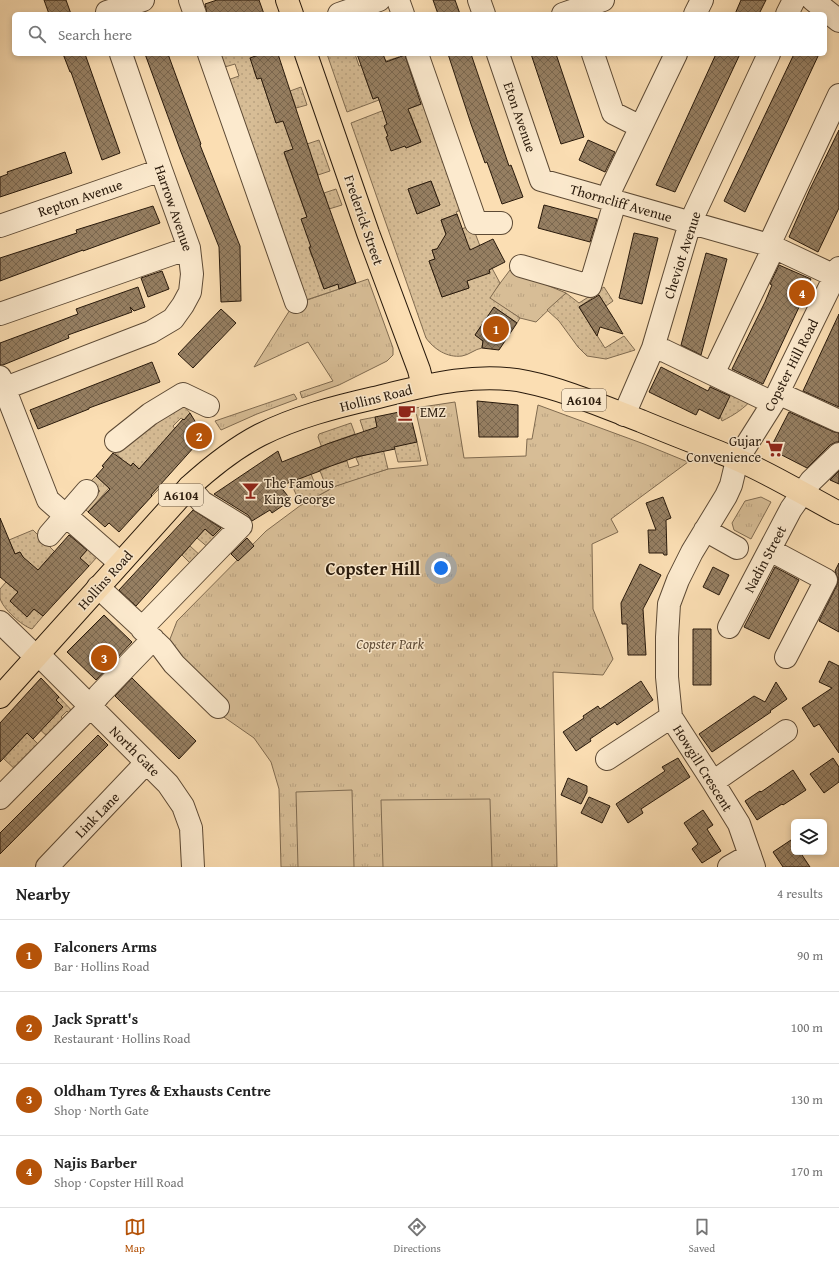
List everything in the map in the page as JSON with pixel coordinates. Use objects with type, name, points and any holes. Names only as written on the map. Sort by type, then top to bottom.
[{"type":"main road","points":[[287,0],[291,12]]},
{"type":"main road","name":"Frederick Street","points":[[307,56],[368,233],[419,370],[423,386]]},
{"type":"main road","name":"Hollins Road","points":[[0,696],[189,487],[214,465],[232,452],[261,435],[297,419],[357,402],[423,386],[460,380],[503,378],[564,392],[737,460],[839,513]]},
{"type":"street","points":[[105,9],[143,0]]},
{"type":"street","points":[[190,0],[194,12]]},
{"type":"street","points":[[345,12],[379,0]]},
{"type":"street","points":[[398,0],[402,12]]},
{"type":"street","points":[[479,0],[483,12]]},
{"type":"street","points":[[573,12],[603,0]]},
{"type":"street","points":[[696,12],[702,0]]},
{"type":"street","points":[[788,12],[794,0]]},
{"type":"street","points":[[813,0],[839,20]]},
{"type":"street","name":"Harrow Avenue","points":[[2,385],[150,332],[173,318],[183,305],[190,292],[192,274],[190,248],[122,56]]},
{"type":"street","points":[[210,56],[296,302]]},
{"type":"street","points":[[418,56],[476,223],[501,223]]},
{"type":"street","name":"Eton Avenue","points":[[499,56],[541,180]]},
{"type":"street","points":[[594,56],[613,113],[641,127]]},
{"type":"street","points":[[521,266],[590,286],[612,201],[612,187],[675,56]]},
{"type":"street","name":"Cheviot Avenue","points":[[624,415],[652,348],[690,223],[768,56]]},
{"type":"street","points":[[713,374],[839,96]]},
{"type":"street","name":"Repton Avenue","points":[[0,226],[161,170]]},
{"type":"street","name":"Thorncliff Avenue","points":[[541,180],[772,246],[837,272]]},
{"type":"street","points":[[0,314],[190,248]]},
{"type":"street","name":"Copster Hill Road","points":[[737,460],[776,398],[837,272]]},
{"type":"street","points":[[652,348],[665,351],[713,374],[839,422]]},
{"type":"street","points":[[2,385],[48,500],[120,563]]},
{"type":"street","points":[[116,441],[150,414],[183,394],[208,406]]},
{"type":"street","name":"Nadin Street","points":[[729,627],[791,509],[811,481],[839,454]]},
{"type":"street","name":"Howgill Crescent","points":[[737,460],[731,485],[726,496],[692,552],[678,580],[669,604],[666,637],[667,670],[671,717],[739,824],[752,861]]},
{"type":"street","points":[[0,798],[90,707],[147,634],[241,526],[202,502],[189,487]]},
{"type":"street","points":[[49,535],[87,491]]},
{"type":"street","points":[[705,530],[737,548]]},
{"type":"street","points":[[770,550],[826,580],[786,657]]},
{"type":"street","points":[[98,588],[162,648],[174,664],[218,707]]},
{"type":"street","name":"North Gate","points":[[0,622],[29,650],[46,662],[168,784],[183,806],[191,828],[193,867]]},
{"type":"street","points":[[607,759],[671,717]]},
{"type":"street","points":[[713,782],[786,731]]},
{"type":"street","name":"Link Lane","points":[[47,867],[146,763]]},
{"type":"street","points":[[729,867],[752,861]]},
{"type":"green space","points":[[214,56],[254,56],[258,69],[254,71],[257,79],[261,78],[276,123],[298,116],[307,144],[319,140],[330,171],[318,175],[307,145],[284,153],[307,217],[325,242],[309,248],[312,257],[319,255],[326,274],[319,277],[324,289],[338,284],[339,289],[300,302],[222,82],[239,76],[235,64],[218,69]]},
{"type":"green space","points":[[328,56],[356,56],[359,66],[384,58],[386,61],[399,57],[403,68],[414,65],[419,78],[402,85],[364,74],[373,99],[378,97],[379,100],[347,112]]},
{"type":"green space","points":[[301,87],[307,105],[296,108],[290,91]]},
{"type":"green space","points":[[405,102],[408,109],[427,102],[466,208],[456,212],[457,214],[441,220],[446,235],[472,225],[480,246],[500,283],[490,298],[520,318],[517,323],[494,307],[475,335],[483,341],[482,348],[462,356],[451,356],[441,352],[426,338],[351,123]],"holes":[[[410,113],[421,142],[406,148],[388,136],[385,126]],[[431,181],[440,205],[417,214],[408,189]],[[445,241],[452,254],[470,248],[476,265],[486,262],[490,272],[467,281],[469,288],[442,297],[429,261],[435,259],[432,250],[439,248],[441,243]]]},
{"type":"green space","points":[[336,189],[342,205],[329,209],[324,193]]},
{"type":"green space","points":[[510,270],[566,293],[536,322],[520,318],[489,298]]},
{"type":"green space","points":[[368,279],[393,348],[393,355],[387,361],[339,385],[302,398],[300,392],[333,381],[308,342],[254,367],[293,305]]},
{"type":"green space","points":[[604,287],[613,301],[606,306],[598,294],[579,307],[605,348],[624,336],[635,350],[606,359],[587,356],[578,347],[559,321],[547,310],[566,293],[579,303]]},
{"type":"green space","points":[[713,380],[753,398],[739,411],[722,421],[720,416],[729,396],[710,387]]},
{"type":"green space","points":[[294,394],[297,399],[257,414],[221,430],[215,421]]},
{"type":"green space","points":[[180,401],[190,413],[184,420],[181,418],[173,426],[175,429],[141,468],[162,486],[152,496],[143,487],[150,479],[133,463],[126,471],[117,464],[122,459],[114,452]]},
{"type":"green space","name":"Copster Park","points":[[455,402],[464,458],[526,456],[527,439],[532,439],[538,405],[688,462],[611,519],[618,532],[592,544],[593,609],[613,659],[603,675],[553,672],[557,867],[281,867],[279,789],[271,762],[254,738],[208,706],[163,657],[177,621],[266,531],[301,505],[336,486],[352,480],[388,469],[428,465],[415,408]]},
{"type":"green space","points":[[375,417],[388,469],[336,486],[301,505],[288,477],[311,474],[315,484],[324,481],[320,471],[329,467],[318,437],[319,434],[351,423],[355,434],[327,444],[333,465],[347,461],[349,468],[359,465],[356,458],[368,454],[368,444],[360,420]]},
{"type":"green space","points":[[417,442],[421,461],[398,462],[394,446]]},
{"type":"green space","points":[[96,476],[109,488],[88,512],[84,508],[100,491],[90,482]]},
{"type":"green space","points":[[761,497],[771,502],[751,539],[734,530],[732,523],[745,501]]},
{"type":"green space","points":[[216,518],[227,525],[210,549],[197,538],[205,529],[213,536],[219,530],[211,523]]},
{"type":"green space","points":[[33,530],[55,552],[34,575],[20,552],[15,554],[9,540]]},
{"type":"green space","points":[[70,535],[73,535],[97,557],[89,566],[80,558],[87,550]]},
{"type":"green space","points":[[190,546],[202,557],[193,566],[182,555]]},
{"type":"green space","points":[[6,582],[18,592],[10,601],[27,616],[34,609],[43,616],[32,629],[23,624],[4,607],[0,598],[0,589]]},
{"type":"green space","points":[[59,697],[75,714],[72,716],[67,711],[61,717],[66,722],[50,739],[34,724]]},
{"type":"green space","points":[[27,733],[41,747],[18,772],[3,758]]},
{"type":"green space","points":[[352,790],[354,867],[298,867],[296,792]]},
{"type":"green space","points":[[490,799],[492,867],[383,867],[381,800]]},
{"type":"building","points":[[44,0],[66,0],[70,12],[48,12]]},
{"type":"building","points":[[217,0],[259,0],[263,12],[207,12],[205,4]]},
{"type":"building","points":[[433,0],[455,0],[459,12],[437,12]]},
{"type":"building","points":[[741,0],[766,0],[760,12],[736,12]]},
{"type":"building","points":[[64,56],[86,56],[120,153],[102,160]]},
{"type":"building","points":[[146,56],[169,56],[201,144],[200,145],[240,246],[241,301],[221,302],[219,247],[181,152]]},
{"type":"building","points":[[256,56],[279,56],[321,185],[356,283],[339,289],[338,284],[324,289],[301,219],[307,217],[284,152],[293,149],[283,121],[276,123],[261,78],[257,79],[250,58]]},
{"type":"building","points":[[358,56],[384,56],[386,62],[405,56],[421,104],[408,109],[421,142],[406,148],[405,146],[391,151],[384,126],[387,124],[378,97],[373,99]]},
{"type":"building","points":[[449,56],[472,56],[509,166],[511,165],[523,197],[502,204],[471,124]]},
{"type":"building","points":[[532,56],[557,56],[584,137],[561,144]]},
{"type":"building","points":[[715,56],[739,56],[675,192],[656,185]]},
{"type":"building","points":[[793,56],[818,56],[745,212],[724,201]]},
{"type":"building","points":[[839,130],[839,208],[818,252],[789,237],[810,189]]},
{"type":"building","points":[[588,140],[615,152],[605,172],[579,160]]},
{"type":"building","points":[[65,152],[72,173],[0,197],[0,177],[8,174],[7,172]]},
{"type":"building","points":[[431,181],[440,205],[417,214],[408,189]]},
{"type":"building","points":[[544,205],[597,219],[590,242],[538,228]]},
{"type":"building","points":[[153,206],[160,223],[0,281],[0,258],[77,233],[76,230]]},
{"type":"building","points":[[457,214],[470,250],[493,239],[505,262],[489,270],[490,273],[467,281],[469,288],[442,297],[429,261],[435,259],[432,250],[437,249],[446,234],[441,220]]},
{"type":"building","points":[[634,233],[658,238],[642,304],[619,298]]},
{"type":"building","points":[[706,253],[727,259],[701,355],[681,345]]},
{"type":"building","points":[[779,265],[811,279],[763,384],[732,369],[765,302],[772,285],[770,284]]},
{"type":"building","points":[[162,271],[169,289],[148,297],[141,278]]},
{"type":"building","points":[[138,287],[145,307],[134,311],[130,307],[132,312],[68,335],[69,338],[0,365],[0,343],[78,314],[76,309]]},
{"type":"building","points":[[599,295],[623,334],[600,327],[597,336],[579,307]]},
{"type":"building","points":[[494,307],[517,323],[499,350],[482,348],[483,341],[475,335]]},
{"type":"building","points":[[221,309],[236,323],[193,368],[178,354]]},
{"type":"building","points":[[839,314],[839,407],[803,391]]},
{"type":"building","points":[[152,362],[160,382],[89,408],[38,429],[30,410]]},
{"type":"building","points":[[661,367],[708,391],[710,387],[730,396],[719,419],[699,409],[696,415],[649,392]]},
{"type":"building","points":[[477,401],[518,405],[518,437],[479,437]]},
{"type":"building","points":[[409,410],[417,442],[394,447],[395,449],[356,457],[280,486],[291,500],[272,513],[270,510],[252,521],[248,515],[214,494],[278,451],[282,462],[327,444],[377,427],[375,417]]},
{"type":"building","points":[[789,412],[839,433],[839,442],[830,445],[807,468],[770,449]]},
{"type":"building","points":[[190,413],[204,436],[119,532],[109,523],[105,527],[88,512],[110,489],[96,476],[104,467],[102,466],[113,453],[131,466],[133,463],[139,469]]},
{"type":"building","points":[[839,471],[839,484],[830,480]]},
{"type":"building","points":[[663,497],[671,518],[666,520],[667,555],[664,555],[663,553],[649,553],[648,530],[656,530],[646,503]]},
{"type":"building","points":[[193,510],[221,528],[213,536],[205,529],[136,606],[119,590]]},
{"type":"building","points":[[0,518],[15,554],[20,552],[23,557],[38,570],[69,535],[87,550],[80,558],[89,566],[43,616],[34,609],[27,617],[10,601],[18,592],[0,577]]},
{"type":"building","points":[[247,538],[254,546],[238,561],[231,554]]},
{"type":"building","points":[[839,563],[839,632],[819,621],[837,585],[838,579],[835,571]]},
{"type":"building","points":[[640,564],[661,575],[643,609],[646,655],[628,655],[627,624],[622,624],[621,603]]},
{"type":"building","points":[[713,567],[729,575],[719,595],[703,587]]},
{"type":"building","points":[[775,567],[799,580],[769,639],[744,627]]},
{"type":"building","points":[[104,615],[132,642],[96,680],[67,652]]},
{"type":"building","points":[[693,629],[711,629],[711,685],[693,685]]},
{"type":"building","points":[[829,661],[839,666],[839,753],[819,724],[814,727],[802,708],[832,688],[819,682]]},
{"type":"building","points":[[41,678],[59,697],[56,700],[63,707],[33,739],[27,733],[0,762],[0,723]]},
{"type":"building","points":[[132,678],[196,741],[179,759],[115,696]]},
{"type":"building","points":[[641,681],[653,700],[617,725],[615,722],[590,739],[591,741],[576,751],[563,732],[584,718],[583,716],[598,706],[600,709]]},
{"type":"building","points":[[776,682],[787,699],[770,711],[771,712],[712,752],[699,734],[754,696],[765,702]]},
{"type":"building","points":[[98,735],[108,745],[0,854],[0,833]]},
{"type":"building","points":[[678,758],[690,777],[641,809],[643,813],[628,823],[616,804],[665,771],[662,767]]},
{"type":"building","points":[[833,758],[839,767],[839,782],[824,793],[810,774]]},
{"type":"building","points":[[793,770],[806,790],[757,820],[745,801]]},
{"type":"building","points":[[568,778],[587,786],[587,792],[581,804],[561,795]]},
{"type":"building","points":[[589,797],[610,806],[602,823],[581,813]]},
{"type":"building","points":[[703,810],[713,825],[707,829],[721,851],[702,863],[692,849],[698,844],[684,823]]},
{"type":"building","points":[[791,840],[791,855],[802,855],[810,867],[783,867],[773,852]]},
{"type":"place","name":"Najis Barber","points":[[802,293]]},
{"type":"place","name":"Falconers Arms","points":[[496,329]]},
{"type":"place","name":"EMZ","points":[[407,412]]},
{"type":"place","name":"Jack Spratt's","points":[[199,436]]},
{"type":"place","name":"Gujar Convenience","points":[[774,449]]},
{"type":"place","name":"The Famous King George","points":[[251,491]]},
{"type":"place","name":"Oldham Tyres & Exhausts Centre","points":[[104,658]]},
{"type":"district","name":"Copster Hill","points":[[373,568]]}]
